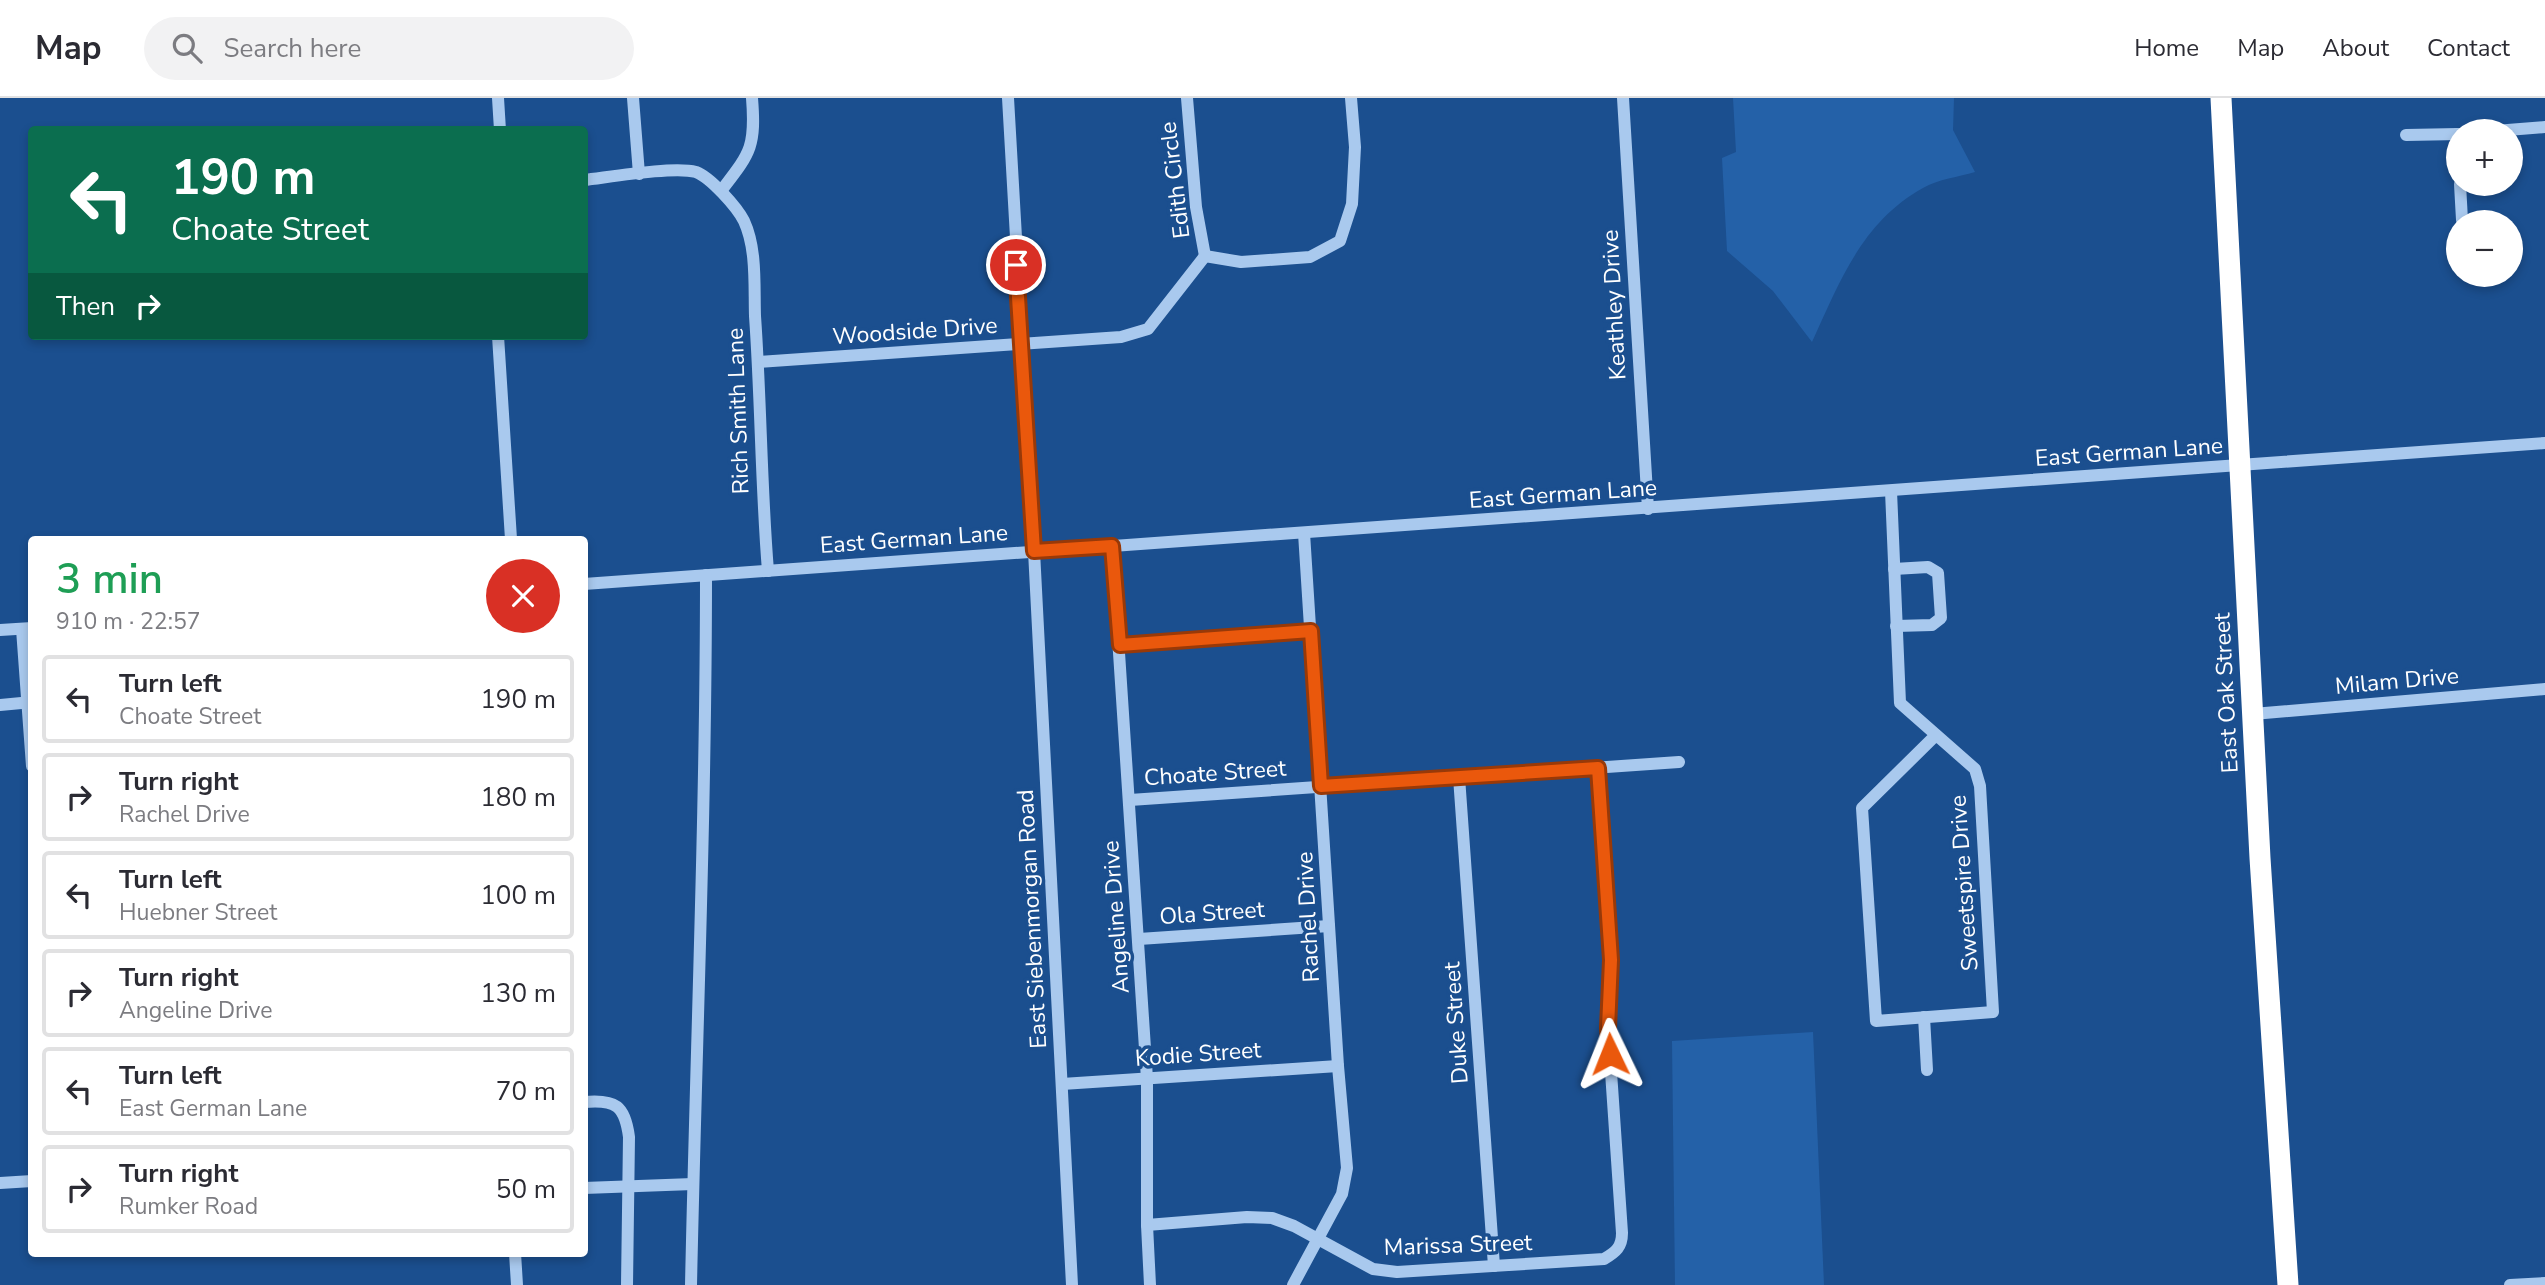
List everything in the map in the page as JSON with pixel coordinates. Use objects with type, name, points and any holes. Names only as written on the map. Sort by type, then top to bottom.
[{"type":"highway","name":"East Oak Street","points":[[2221,98],[2253,714],[2288,1285]]},
{"type":"street","points":[[498,98],[500,126]]},
{"type":"street","points":[[633,98],[639,174]]},
{"type":"street","points":[[721,191],[747,157],[753,136],[752,98]]},
{"type":"street","name":"East Siebenmorgan Road","points":[[1008,98],[1072,1285]]},
{"type":"street","name":"Edith Circle","points":[[1187,98],[1196,207],[1205,256]]},
{"type":"street","points":[[1205,256],[1241,262],[1310,257],[1340,241],[1352,204],[1355,147],[1351,98]]},
{"type":"street","name":"Keathley Drive","points":[[1622,98],[1648,509]]},
{"type":"street","points":[[2523,129],[2545,127]]},
{"type":"street","points":[[2406,135],[2446,134]]},
{"type":"street","name":"Rich Smith Lane","points":[[588,180],[686,170],[698,173],[721,191],[743,221],[751,248],[768,571]]},
{"type":"street","name":"Woodside Drive","points":[[758,362],[1121,337],[1148,329],[1205,256]]},
{"type":"street","points":[[498,340],[511,536]]},
{"type":"street","name":"East German Lane","points":[[588,584],[2545,443]]},
{"type":"street","points":[[1891,491],[1896,626],[1937,623],[1941,618],[1938,573],[1928,567],[1894,569]]},
{"type":"street","name":"Rachel Drive","points":[[1293,1285],[1342,1194],[1348,1168],[1338,1066],[1304,533]]},
{"type":"street","name":"Angeline Drive","points":[[1112,546],[1147,1079],[1147,1225],[1150,1285]]},
{"type":"street","points":[[691,1285],[706,752],[706,575]]},
{"type":"street","name":"Sweetspire Drive","points":[[1896,626],[1900,703],[1975,769],[1980,786],[1993,1012],[1924,1017]]},
{"type":"street","points":[[0,630],[27,628],[28,653]]},
{"type":"street","points":[[1120,645],[1311,631]]},
{"type":"street","name":"Milam Drive","points":[[2253,714],[2545,689]]},
{"type":"street","points":[[0,705],[28,702]]},
{"type":"street","points":[[1927,1070],[1924,1017],[1876,1021],[1862,808],[1936,735]]},
{"type":"street","name":"Choate Street","points":[[1130,800],[1679,762]]},
{"type":"street","name":"Marissa Street","points":[[1147,1225],[1247,1217],[1272,1218],[1294,1226],[1373,1269],[1397,1272],[1604,1259],[1614,1253],[1622,1243],[1622,1233],[1608,1028],[1611,960],[1598,768]]},
{"type":"street","name":"Duke Street","points":[[1459,777],[1494,1266]]},
{"type":"street","name":"Ola Street","points":[[1139,939],[1329,926]]},
{"type":"street","name":"Kodie Street","points":[[1062,1084],[1338,1066]]},
{"type":"street","points":[[588,1102],[607,1101],[618,1106],[626,1116],[629,1137],[627,1285]]},
{"type":"street","points":[[0,1183],[28,1181]]},
{"type":"street","points":[[588,1188],[693,1184]]},
{"type":"street","points":[[515,1257],[517,1285]]},
{"type":"street","points":[[2510,1285],[2545,1283]]},
{"type":"shaded area","points":[[1733,98],[1954,98],[1953,130],[1975,172],[1923,188],[1884,218],[1868,236],[1843,275],[1812,342],[1773,291],[1727,251],[1722,158],[1736,152]]},
{"type":"shaded area","points":[[1813,1032],[1824,1285],[1675,1285],[1672,1041]]},
{"type":"route","points":[[1016,265],[1034,551],[1112,546],[1120,645],[1311,631],[1321,786],[1598,768],[1611,960],[1608,1028],[1610,1054]]}]
